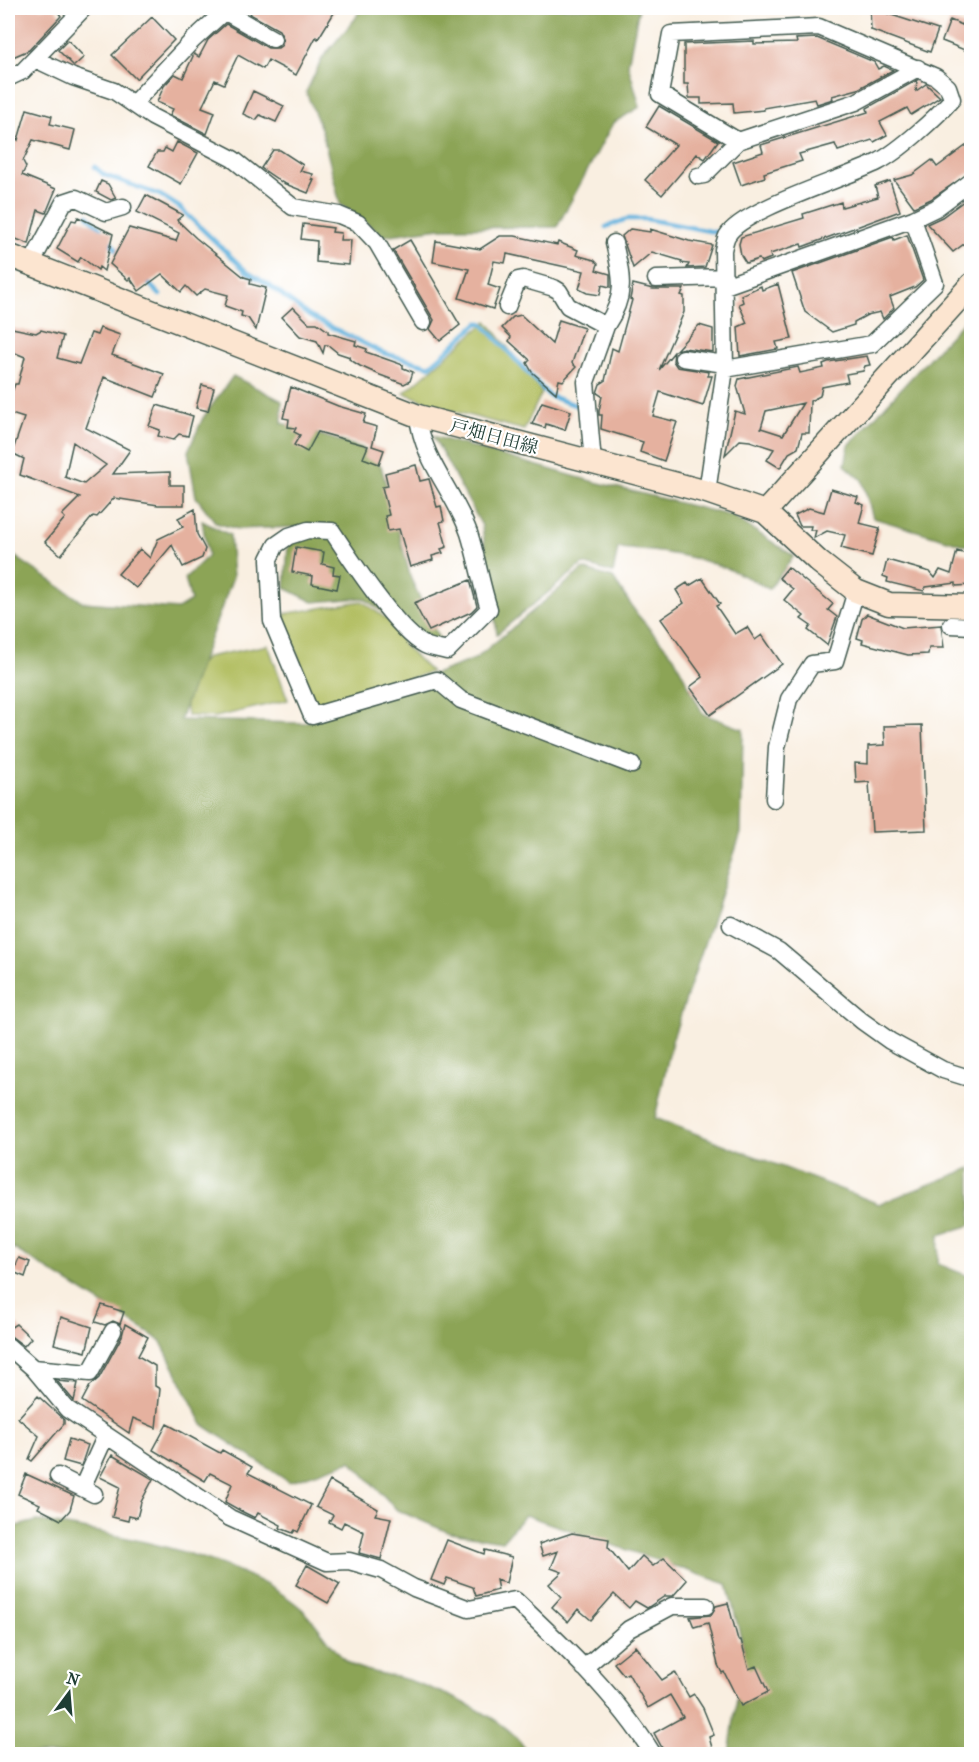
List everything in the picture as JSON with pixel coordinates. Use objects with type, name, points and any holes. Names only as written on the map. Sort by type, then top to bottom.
[{"type":"main road","name":"戸畑日田線","points":[[8,255],[418,416],[707,492],[765,512],[819,562],[856,591],[890,604],[972,606]]},
{"type":"main road","points":[[765,512],[972,284]]},
{"type":"street","points":[[8,78],[23,71],[84,8]]},
{"type":"street","points":[[134,104],[193,40],[226,9],[273,39]]},
{"type":"street","points":[[707,492],[725,366],[723,250],[727,237],[735,227],[757,213],[880,161],[941,111],[952,99],[948,87],[918,68],[819,27],[671,34],[660,94],[738,141]]},
{"type":"street","points":[[35,59],[73,77],[114,91],[152,117],[233,159],[294,207],[339,215],[358,224],[377,243],[423,322]]},
{"type":"street","points":[[698,176],[704,175],[738,141],[856,102],[918,68]]},
{"type":"street","points":[[656,279],[725,282],[913,219],[936,208],[972,181]]},
{"type":"street","points":[[31,264],[64,202],[76,198],[106,212],[123,207]]},
{"type":"street","points":[[682,358],[725,366],[872,344],[935,283],[913,219]]},
{"type":"street","points":[[593,463],[585,382],[606,326],[618,303],[623,283],[614,243]]},
{"type":"street","points":[[507,307],[518,280],[523,279],[554,288],[559,291],[568,306],[606,326]]},
{"type":"street","points":[[418,416],[424,447],[468,533],[489,609],[447,651],[425,645],[409,633],[353,565],[332,531],[308,530],[289,536],[276,545],[270,559],[272,621],[312,716],[437,680],[461,700],[632,765]]},
{"type":"street","points":[[774,800],[777,747],[789,699],[812,664],[835,661],[856,591]]},
{"type":"street","points":[[951,625],[972,626]]},
{"type":"street","points":[[731,925],[780,951],[862,1021],[890,1041],[944,1070],[972,1079]]},
{"type":"street","points":[[33,1368],[90,1373],[113,1331]]},
{"type":"street","points":[[8,1346],[33,1368],[67,1409],[230,1518],[327,1562],[349,1561],[381,1570],[414,1588],[469,1609],[515,1600],[584,1668],[634,1725],[653,1755]]},
{"type":"street","points":[[58,1476],[88,1491],[106,1435]]},
{"type":"street","points":[[584,1668],[629,1629],[672,1606],[706,1606]]},
{"type":"green space","points":[[361,8],[639,8],[628,64],[640,107],[613,123],[557,227],[440,228],[384,236],[340,204],[322,131],[306,92],[323,57],[355,19]]},
{"type":"green space","points":[[971,313],[971,547],[873,518],[862,480],[845,465],[849,445]]},
{"type":"green space","points":[[487,321],[542,392],[524,430],[449,410],[404,393]]},
{"type":"green space","points":[[233,376],[282,401],[282,423],[362,448],[381,466],[411,579],[442,645],[432,656],[408,646],[389,616],[363,598],[313,602],[285,588],[288,544],[331,526],[237,529],[216,523],[196,497],[188,451],[203,418]]},
{"type":"green space","points":[[433,436],[591,481],[732,516],[794,556],[769,589],[732,570],[696,559],[618,548],[613,573],[583,564],[497,634],[482,526]]},
{"type":"green space","points":[[202,521],[230,535],[233,577],[180,720],[303,723],[475,659],[583,569],[613,578],[637,614],[674,657],[703,714],[743,729],[741,833],[672,1041],[655,1118],[879,1204],[971,1168],[971,1225],[939,1235],[938,1264],[971,1277],[971,1754],[729,1754],[744,1650],[727,1584],[525,1515],[502,1541],[450,1533],[397,1510],[351,1461],[289,1482],[203,1425],[160,1340],[13,1248],[8,1255],[8,552],[83,602],[178,609],[191,601],[185,578],[208,556]]},
{"type":"green space","points":[[362,601],[388,620],[404,645],[431,672],[316,708],[283,614]]},
{"type":"green space","points":[[268,645],[288,700],[216,717],[187,716],[183,683],[207,657]]},
{"type":"green space","points":[[37,1521],[176,1550],[246,1575],[277,1591],[302,1609],[344,1660],[350,1664],[363,1670],[411,1681],[477,1709],[509,1730],[527,1754],[8,1754],[8,1528]]},
{"type":"building","points":[[8,8],[55,8],[61,16],[29,50],[8,59]]},
{"type":"building","points":[[254,8],[337,8],[318,39],[316,37],[296,75],[268,60],[263,69],[238,55],[224,84],[215,80],[202,107],[215,112],[207,134],[170,115],[173,109],[157,102],[164,86],[175,74],[183,78],[194,54],[199,57],[208,40],[226,24],[268,48],[278,48],[282,45],[283,38],[279,30],[250,14]]},
{"type":"building","points":[[870,8],[938,30],[930,52],[871,30]]},
{"type":"building","points":[[152,17],[174,40],[136,79],[112,55]]},
{"type":"building","points":[[950,20],[972,29],[972,53],[942,41]]},
{"type":"building","points":[[817,38],[874,62],[878,69],[884,66],[893,70],[858,89],[832,96],[833,99],[817,104],[815,99],[764,108],[764,110],[734,113],[733,103],[701,104],[701,98],[689,98],[688,84],[684,84],[684,44],[754,41],[754,44],[797,43],[796,39]]},
{"type":"building","points":[[68,40],[84,57],[74,66],[58,50]]},
{"type":"building","points":[[917,80],[916,91],[926,84],[940,97],[911,115],[907,108],[880,122],[887,135],[874,142],[872,140],[838,151],[835,144],[799,154],[802,161],[764,173],[765,177],[741,185],[733,162],[763,152],[761,145],[868,112],[867,108]]},
{"type":"building","points":[[253,91],[284,106],[276,122],[260,115],[256,120],[243,114]]},
{"type":"building","points":[[659,106],[718,141],[705,159],[697,154],[662,195],[645,180],[676,145],[646,127]]},
{"type":"building","points":[[27,109],[52,116],[50,124],[75,130],[70,150],[33,140],[23,161],[26,167],[22,175],[56,189],[46,213],[38,210],[29,244],[8,236],[8,127],[18,140]]},
{"type":"building","points":[[177,142],[198,153],[181,184],[149,166],[157,152],[163,152],[165,148],[172,152]]},
{"type":"building","points":[[967,145],[972,151],[972,171],[931,199],[914,207],[894,180],[912,175],[932,160],[937,167]]},
{"type":"building","points":[[273,150],[280,150],[303,165],[300,171],[313,174],[312,179],[314,180],[308,193],[283,183],[261,168]]},
{"type":"building","points":[[101,181],[108,184],[116,198],[111,200],[96,192]]},
{"type":"building","points":[[890,181],[900,211],[802,247],[801,244],[770,254],[771,258],[761,262],[759,259],[746,263],[741,255],[739,244],[741,237],[804,218],[803,214],[841,202],[842,207],[878,197],[875,186]]},
{"type":"building","points":[[146,195],[183,215],[177,220],[196,238],[244,277],[251,279],[250,284],[266,288],[256,330],[248,318],[241,316],[242,312],[225,306],[228,295],[205,289],[196,296],[186,286],[181,292],[162,274],[139,291],[130,278],[128,280],[110,264],[129,228],[176,241],[179,233],[137,212]]},
{"type":"building","points":[[972,195],[972,238],[953,252],[927,224],[942,217]]},
{"type":"building","points":[[78,217],[113,234],[104,271],[99,267],[98,270],[81,257],[78,262],[57,249],[72,220],[76,221]]},
{"type":"building","points":[[303,224],[333,228],[332,232],[341,233],[340,240],[351,240],[349,265],[316,262],[317,241],[301,239]]},
{"type":"building","points":[[630,229],[650,232],[650,229],[689,241],[712,245],[705,267],[687,268],[689,264],[652,252],[633,268],[622,236]]},
{"type":"building","points":[[907,235],[923,280],[915,287],[890,297],[894,308],[883,319],[880,312],[867,315],[854,322],[854,325],[832,332],[805,312],[792,273],[893,237],[894,240]]},
{"type":"building","points":[[500,236],[515,236],[557,245],[558,242],[578,250],[576,255],[594,260],[598,264],[596,270],[610,274],[610,287],[602,285],[600,295],[587,293],[579,289],[584,271],[507,254],[505,263],[494,261],[488,285],[500,289],[493,309],[459,298],[469,269],[433,262],[436,241],[480,249]]},
{"type":"building","points":[[410,240],[460,325],[440,341],[430,329],[434,320],[393,250]]},
{"type":"building","points":[[633,284],[653,289],[684,289],[681,295],[684,296],[684,312],[659,370],[674,352],[673,361],[677,367],[709,372],[708,376],[712,376],[703,406],[660,392],[653,416],[677,422],[664,461],[640,452],[643,442],[601,429],[602,415],[599,415],[599,411],[602,396],[597,393],[600,384],[605,381],[612,348],[618,351],[632,300],[630,299]]},
{"type":"building","points":[[778,284],[792,339],[776,342],[778,349],[740,356],[738,327],[747,323],[739,304],[743,302],[741,295],[761,286],[762,290]]},
{"type":"building","points":[[293,307],[309,323],[317,323],[328,333],[356,341],[355,345],[367,349],[366,352],[403,365],[403,368],[413,372],[410,381],[404,384],[380,375],[360,366],[349,359],[350,357],[338,353],[328,345],[325,345],[323,353],[317,341],[300,336],[282,317]]},
{"type":"building","points":[[521,315],[552,344],[559,320],[584,328],[572,363],[576,367],[563,381],[559,380],[556,393],[532,372],[527,363],[530,360],[509,341],[511,337],[502,328],[513,317]]},
{"type":"building","points":[[699,325],[713,329],[713,352],[684,348],[676,350]]},
{"type":"building","points":[[12,328],[36,333],[41,330],[63,336],[57,358],[79,364],[91,333],[97,335],[100,328],[120,335],[112,355],[164,374],[155,397],[104,377],[86,428],[130,450],[113,474],[170,472],[170,485],[184,485],[184,505],[158,505],[114,498],[97,517],[93,516],[61,555],[45,542],[65,518],[62,515],[80,497],[20,475],[24,459],[12,453],[24,418],[8,413],[8,403],[15,384],[18,384],[25,357],[8,350]],"holes":[[[73,442],[106,465],[84,484],[65,477]]]},
{"type":"building","points":[[867,356],[870,365],[865,366],[863,371],[846,374],[848,382],[822,387],[820,396],[810,401],[809,433],[802,433],[798,448],[789,453],[780,468],[767,460],[774,449],[750,441],[740,440],[725,455],[735,411],[745,414],[737,386],[739,379],[798,367],[800,373],[824,368],[823,364]],"holes":[[[803,403],[783,435],[761,428],[766,411]]]},
{"type":"building","points":[[202,385],[214,388],[208,411],[196,408]]},
{"type":"building","points":[[291,387],[338,406],[366,414],[363,423],[377,427],[372,446],[384,450],[379,464],[363,458],[368,446],[318,432],[307,452],[294,445],[300,435],[294,432],[296,428],[288,427],[289,419],[283,418]]},
{"type":"building","points":[[542,402],[571,411],[565,430],[546,424],[545,428],[532,424]]},
{"type":"building","points":[[157,405],[193,416],[188,436],[179,434],[173,440],[158,436],[160,430],[149,426]]},
{"type":"building","points":[[416,465],[420,481],[429,479],[437,507],[441,506],[444,521],[440,522],[447,547],[441,549],[443,553],[432,556],[433,560],[410,567],[399,529],[388,531],[385,516],[389,515],[382,487],[388,486],[385,473]]},
{"type":"building","points":[[831,489],[858,497],[856,502],[864,505],[859,523],[880,528],[872,556],[841,548],[845,535],[827,531],[814,538],[816,530],[810,530],[811,526],[800,526],[795,515],[809,508],[824,512]]},
{"type":"building","points":[[195,509],[197,534],[205,549],[202,558],[183,567],[172,545],[136,588],[118,574],[140,549],[150,558],[158,539],[183,527],[178,518]]},
{"type":"building","points":[[296,547],[324,552],[322,564],[334,567],[333,574],[340,575],[337,589],[312,584],[313,576],[292,572]]},
{"type":"building","points":[[957,551],[972,556],[972,585],[956,586],[956,583],[926,587],[924,591],[887,582],[888,578],[883,576],[887,560],[930,572],[935,578],[940,570],[951,574]]},
{"type":"building","points":[[788,567],[833,604],[828,610],[837,617],[827,645],[808,630],[811,626],[801,619],[804,616],[784,600],[793,589],[779,578]]},
{"type":"building","points":[[702,578],[720,604],[716,606],[735,634],[747,627],[755,640],[762,635],[782,664],[710,715],[690,687],[703,677],[661,619],[684,603],[676,590],[687,583],[689,586]]},
{"type":"building","points":[[470,580],[477,606],[471,612],[429,631],[414,603]]},
{"type":"building","points":[[867,614],[903,628],[941,625],[944,648],[929,648],[928,654],[908,655],[862,643],[863,640],[857,638],[862,619]]},
{"type":"building","points":[[922,725],[926,830],[872,832],[869,782],[856,783],[855,763],[868,764],[868,746],[885,745],[884,726]]},
{"type":"building","points":[[19,1258],[30,1262],[25,1277],[13,1272]]},
{"type":"building","points":[[102,1305],[124,1312],[120,1324],[113,1321],[105,1325],[95,1322]]},
{"type":"building","points":[[61,1317],[92,1327],[86,1352],[54,1344]]},
{"type":"building","points":[[16,1324],[31,1338],[24,1346],[8,1334],[8,1329]]},
{"type":"building","points":[[125,1324],[148,1337],[138,1356],[155,1366],[155,1386],[160,1389],[156,1428],[133,1418],[129,1433],[82,1401],[90,1386],[99,1378],[122,1336]]},
{"type":"building","points":[[57,1381],[78,1383],[74,1401]]},
{"type":"building","points":[[38,1396],[64,1420],[64,1424],[32,1461],[29,1459],[39,1436],[18,1418]]},
{"type":"building","points":[[167,1424],[220,1453],[222,1450],[252,1467],[248,1473],[311,1505],[298,1532],[295,1530],[293,1533],[280,1528],[281,1525],[258,1513],[255,1518],[225,1502],[232,1484],[210,1473],[205,1481],[153,1450]]},
{"type":"building","points":[[69,1439],[88,1445],[81,1466],[63,1461]]},
{"type":"building","points":[[112,1455],[153,1479],[141,1502],[137,1518],[129,1516],[128,1521],[112,1517],[120,1487],[100,1477]]},
{"type":"building","points":[[26,1474],[74,1496],[70,1510],[61,1520],[38,1508],[40,1504],[18,1494]]},
{"type":"building","points":[[330,1481],[378,1509],[375,1515],[391,1518],[381,1559],[359,1553],[364,1532],[344,1522],[341,1528],[329,1522],[333,1515],[316,1507]]},
{"type":"building","points":[[572,1533],[609,1539],[608,1547],[628,1572],[642,1556],[653,1566],[664,1558],[687,1580],[673,1596],[665,1596],[647,1608],[635,1601],[629,1608],[614,1594],[591,1620],[578,1609],[568,1622],[552,1607],[561,1597],[549,1584],[562,1572],[551,1568],[558,1551],[543,1556],[539,1544]]},
{"type":"building","points":[[447,1540],[484,1554],[485,1550],[512,1557],[506,1583],[496,1580],[498,1590],[476,1596],[473,1587],[447,1578],[444,1585],[431,1580]]},
{"type":"building","points":[[307,1565],[340,1584],[328,1603],[296,1585]]},
{"type":"building","points":[[728,1603],[749,1669],[756,1666],[768,1692],[741,1706],[724,1672],[722,1673],[718,1665],[708,1623],[694,1627],[690,1617],[711,1615],[716,1606]]},
{"type":"building","points":[[635,1646],[662,1680],[675,1672],[689,1697],[694,1694],[703,1708],[714,1735],[709,1737],[714,1755],[666,1755],[654,1733],[683,1717],[670,1695],[648,1708],[628,1673],[624,1675],[614,1663]]},
{"type":"waterway","points":[[95,167],[104,175],[160,195],[179,207],[247,272],[269,285],[309,316],[383,353],[430,366],[478,323],[482,323],[549,396],[584,408]]},
{"type":"waterway","points":[[88,215],[102,231]]},
{"type":"waterway","points":[[606,227],[627,219],[646,219],[720,233]]},
{"type":"waterway","points":[[109,240],[120,254]]},
{"type":"waterway","points":[[145,280],[160,295]]}]
